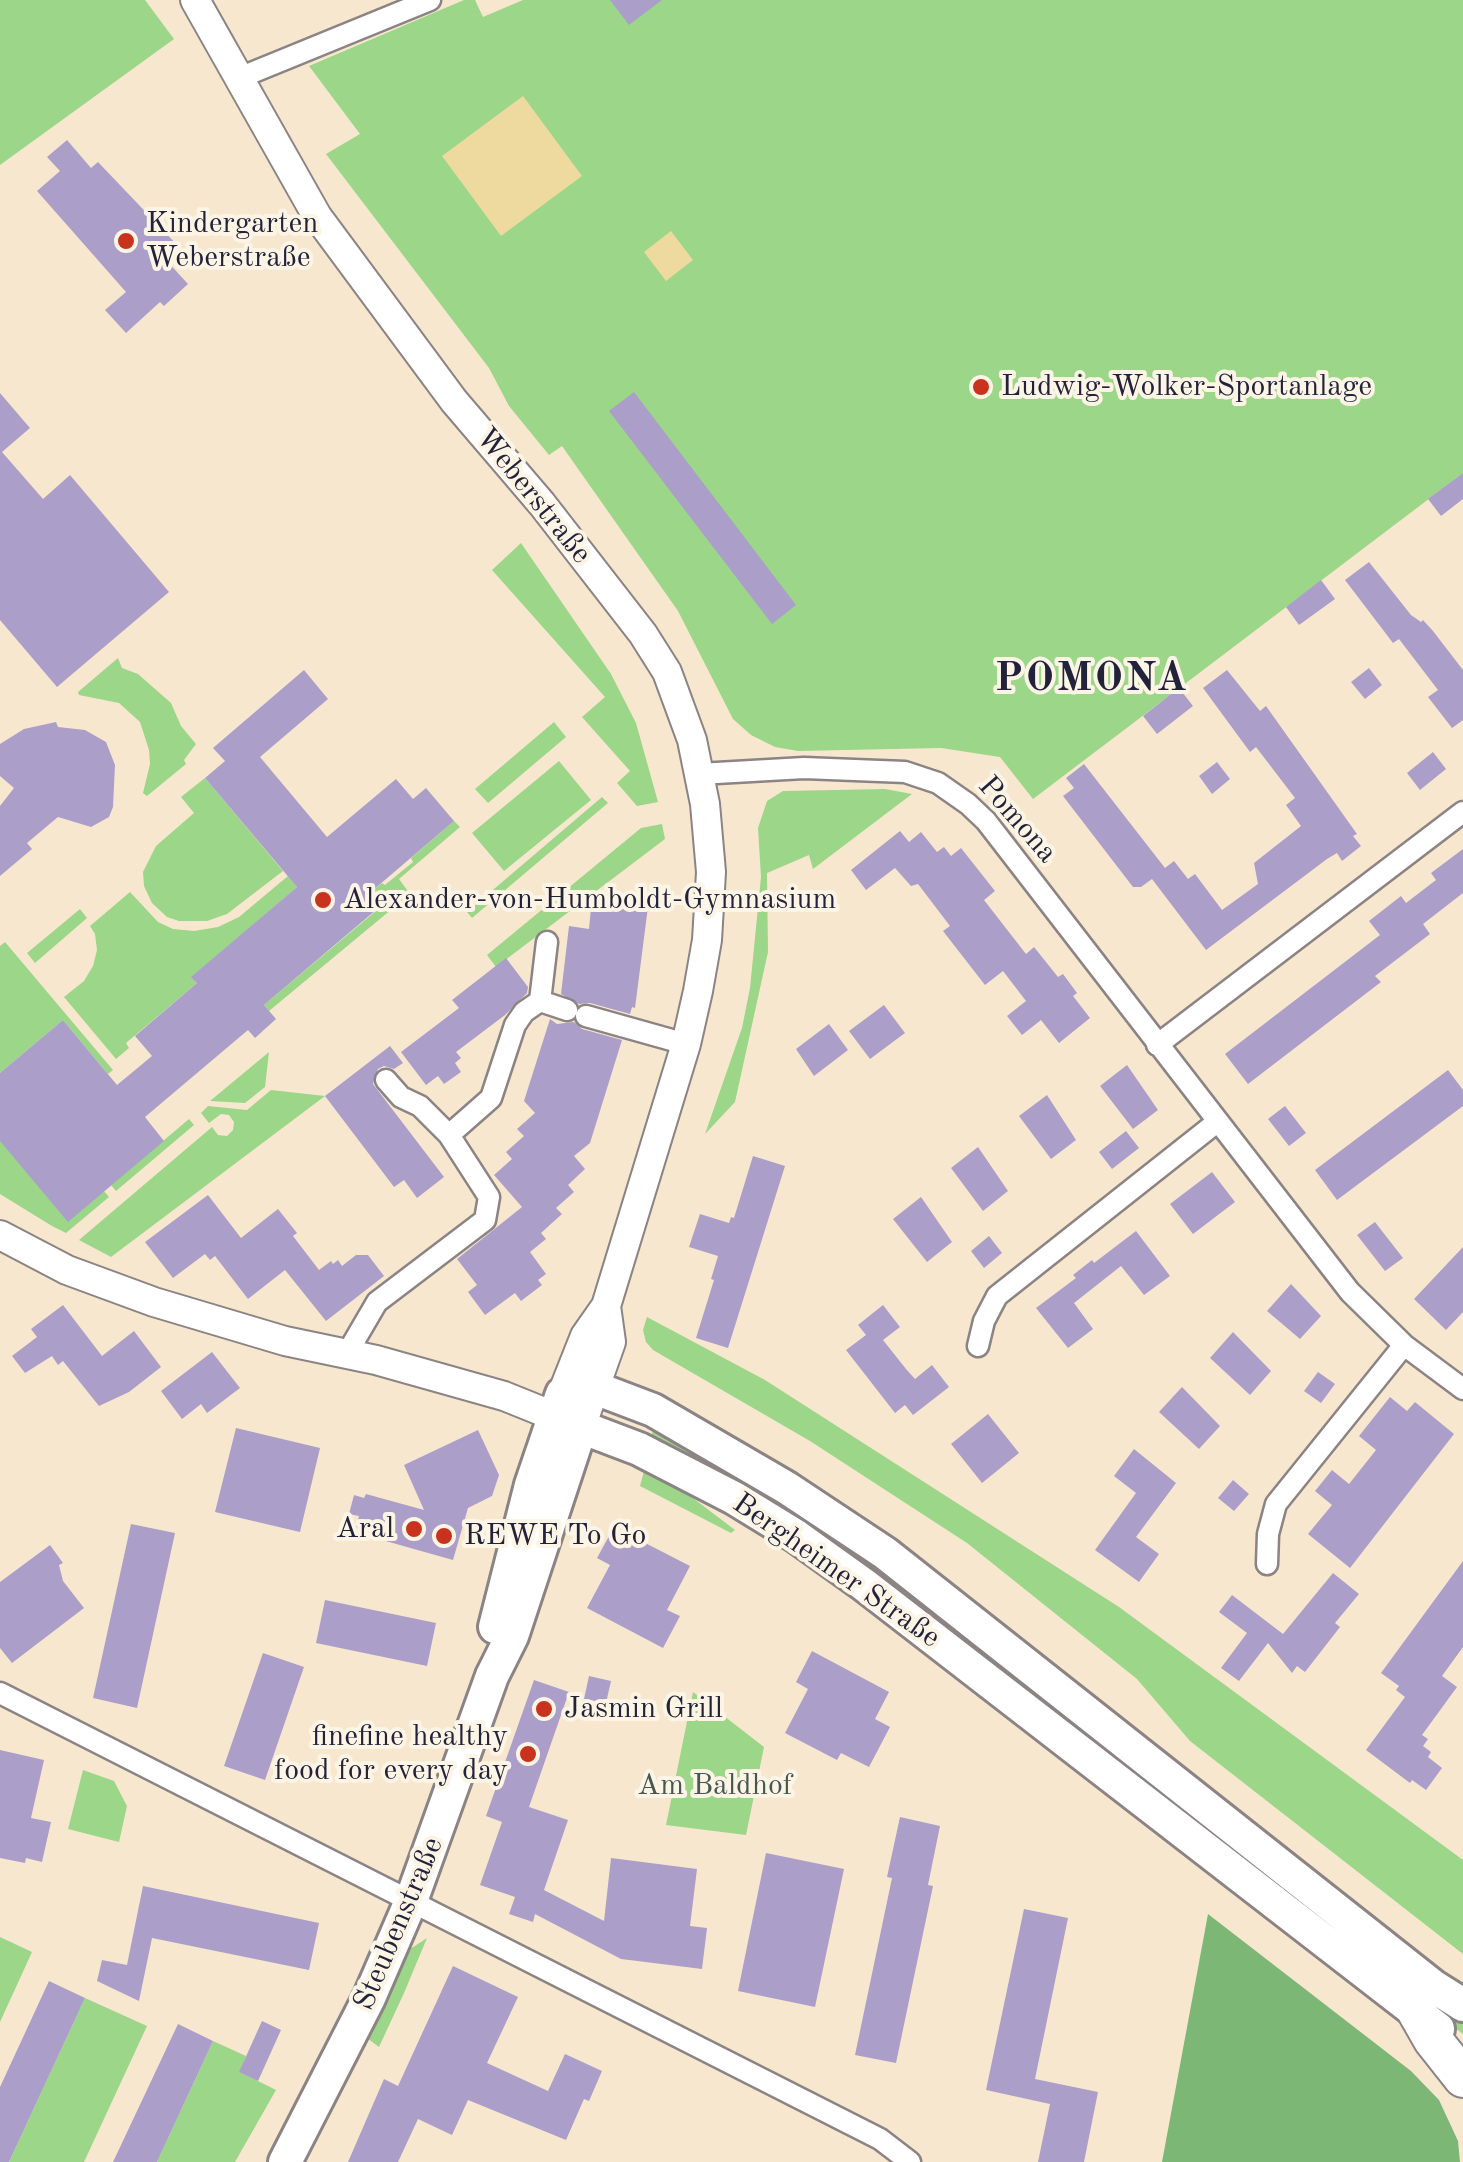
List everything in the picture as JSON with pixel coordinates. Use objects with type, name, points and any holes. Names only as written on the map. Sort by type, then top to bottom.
[{"type":"highway","points":[[1417,2012],[1463,2078]]},
{"type":"main road","name":"Weberstraße","points":[[195,0],[270,138],[326,229],[454,401],[542,504],[643,634],[667,672],[681,706],[699,774],[708,837],[710,905],[698,991],[686,1044],[606,1306],[585,1336],[565,1412]]},
{"type":"main road","name":"Bergheimer Straße","points":[[0,1235],[67,1270],[128,1294],[218,1322],[565,1412],[734,1498],[864,1584],[1463,2048]]},
{"type":"main road","name":"Weberstraße","points":[[595,1388],[610,1342],[606,1306]]},
{"type":"main road","name":"Bergheimer Straße","points":[[565,1412],[580,1387],[595,1388],[653,1410],[786,1488],[886,1554],[1433,1986],[1463,2005]]},
{"type":"main road","name":"Steubenstraße","points":[[285,2162],[369,1998],[412,1901],[492,1676],[494,1630],[506,1577],[565,1412]]},
{"type":"street","points":[[239,78],[430,0]]},
{"type":"street","name":"Pomona","points":[[699,774],[804,768],[904,772],[938,783],[968,804],[986,821],[1350,1292],[1404,1345],[1463,1389]]},
{"type":"street","points":[[1157,1044],[1463,812]]},
{"type":"street","points":[[449,1135],[492,1098],[515,1025],[524,1012],[540,1001],[546,942]]},
{"type":"street","points":[[540,1001],[686,1044]]},
{"type":"street","points":[[346,1356],[377,1302],[485,1220],[489,1197],[449,1135],[386,1080]]},
{"type":"street","points":[[978,1346],[984,1321],[997,1296],[1217,1122]]},
{"type":"street","points":[[1267,1564],[1268,1534],[1276,1504],[1404,1345]]},
{"type":"street","points":[[0,1693],[880,2139],[910,2162]]},
{"type":"green space","points":[[0,0],[145,0],[174,39],[0,165]]},
{"type":"green space","name":"Ludwig-Wolker-Sportanlage","points":[[464,0],[475,0],[483,17],[523,0],[1463,0],[1463,473],[1033,799],[1000,757],[941,748],[798,751],[775,747],[751,735],[733,719],[678,611],[562,446],[549,455],[509,406],[489,368],[326,154],[360,134],[309,66]]},
{"type":"green space","points":[[521,543],[611,674],[636,723],[658,802],[637,806],[617,783],[630,771],[582,717],[605,697],[492,570]]},
{"type":"green space","points":[[118,658],[122,668],[138,674],[171,703],[181,726],[196,744],[184,760],[186,764],[147,796],[143,793],[149,750],[140,722],[119,703],[78,692]]},
{"type":"green space","points":[[554,722],[566,737],[488,803],[475,789]]},
{"type":"green space","points":[[559,761],[591,800],[504,871],[472,833]]},
{"type":"green space","points":[[205,778],[283,871],[227,914],[207,921],[179,921],[167,917],[152,903],[143,872],[156,846],[194,813],[181,797]]},
{"type":"green space","points":[[885,789],[912,794],[813,869],[809,855],[767,873],[768,952],[735,1102],[705,1134],[742,1028],[750,988],[761,877],[758,828],[767,801],[783,791]]},
{"type":"green space","points":[[602,797],[608,803],[472,918],[467,912]]},
{"type":"green space","points":[[454,821],[460,827],[399,879],[410,894],[269,1011],[264,1005],[383,905],[372,891],[413,862],[411,858]]},
{"type":"green space","points":[[662,824],[665,839],[496,967],[487,955],[641,828]]},
{"type":"green space","points":[[288,876],[297,887],[192,977],[197,983],[126,1043],[129,1048],[116,1059],[64,997],[84,981],[93,966],[97,950],[90,926],[130,892],[158,922],[173,929],[194,931],[218,927],[239,917]]},
{"type":"green space","points":[[80,909],[87,918],[35,963],[27,953]]},
{"type":"green space","points":[[5,942],[113,1070],[108,1074],[63,1020],[0,1073],[0,946]]},
{"type":"green space","points":[[269,1052],[265,1087],[245,1103],[210,1101]]},
{"type":"green space","points":[[271,1090],[325,1096],[111,1257],[79,1240],[212,1127],[218,1135],[227,1136],[233,1130],[234,1122],[229,1115],[221,1114],[209,1123],[201,1113],[208,1106],[247,1110]]},
{"type":"green space","points":[[189,1119],[194,1125],[116,1191],[111,1185]]},
{"type":"green space","points":[[0,1141],[104,1191],[109,1197],[66,1233],[52,1226],[0,1194]]},
{"type":"green space","points":[[647,1317],[765,1380],[1119,1607],[1463,1860],[1463,1954],[1190,1741],[1137,1679],[967,1543],[810,1441],[653,1350],[643,1330]]},
{"type":"green space","points":[[654,1428],[748,1479],[893,1576],[1463,2024],[1463,2034],[877,1574],[650,1439]]},
{"type":"green space","points":[[644,1471],[661,1476],[735,1530],[731,1533],[640,1486]]},
{"type":"green space","name":"Am Baldhof","points":[[693,1692],[764,1747],[746,1835],[666,1825]]},
{"type":"green space","points":[[83,1770],[114,1781],[127,1806],[119,1842],[68,1829]]},
{"type":"green space","points":[[1208,1914],[1411,2071],[1439,2100],[1458,2141],[1460,2162],[1162,2162]]},
{"type":"green space","points":[[0,1937],[32,1952],[0,2022]]},
{"type":"green space","points":[[427,1938],[379,2047],[367,2038],[407,1951]]},
{"type":"green space","points":[[85,1998],[147,2026],[84,2162],[9,2162]]},
{"type":"green space","points":[[213,2041],[246,2056],[240,2072],[276,2090],[235,2162],[157,2162]]},
{"type":"sand","points":[[523,96],[582,176],[501,236],[442,156]]},
{"type":"sand","points":[[671,231],[693,260],[666,281],[644,252]]},
{"type":"building","points":[[610,0],[662,0],[629,25]]},
{"type":"building","points":[[67,140],[91,168],[98,162],[180,248],[166,260],[188,284],[164,306],[160,302],[126,333],[105,310],[126,292],[37,191],[60,171],[47,157]]},
{"type":"building","points":[[634,392],[796,605],[772,624],[609,411]]},
{"type":"building","points":[[0,393],[30,428],[2,452],[43,499],[70,475],[169,592],[57,687],[0,620]]},
{"type":"building","points":[[1463,473],[1463,499],[1441,516],[1428,499]]},
{"type":"building","points":[[1369,562],[1411,615],[1423,620],[1463,670],[1463,720],[1452,728],[1428,697],[1438,690],[1399,639],[1393,643],[1345,580]]},
{"type":"building","points":[[1321,580],[1335,599],[1299,625],[1286,607]]},
{"type":"building","points":[[1369,668],[1382,685],[1365,699],[1351,682]]},
{"type":"building","points":[[304,670],[328,699],[260,757],[327,837],[396,779],[413,799],[426,788],[454,821],[372,891],[383,904],[264,1005],[276,1019],[255,1038],[248,1030],[145,1117],[164,1141],[68,1222],[0,1141],[0,1073],[63,1020],[117,1085],[152,1056],[135,1036],[197,983],[191,977],[297,887],[205,778],[225,761],[213,748]]},
{"type":"building","points":[[1227,670],[1260,711],[1266,706],[1357,834],[1353,836],[1361,846],[1342,861],[1337,853],[1327,859],[1206,950],[1152,879],[1141,887],[1133,887],[1063,796],[1074,788],[1066,778],[1084,764],[1165,868],[1174,861],[1188,879],[1195,874],[1222,910],[1258,884],[1254,863],[1301,826],[1286,805],[1295,798],[1256,747],[1250,752],[1203,688]]},
{"type":"building","points":[[1179,688],[1193,706],[1157,734],[1143,716]]},
{"type":"building","points":[[56,722],[58,727],[85,730],[106,742],[115,765],[113,807],[109,817],[91,827],[58,817],[27,843],[32,849],[0,876],[0,806],[14,788],[0,776],[0,744],[24,729]]},
{"type":"building","points":[[1433,752],[1446,769],[1420,790],[1407,773]]},
{"type":"building","points":[[1217,762],[1230,779],[1212,794],[1199,776]]},
{"type":"building","points":[[900,831],[909,842],[921,832],[937,852],[944,847],[951,856],[961,848],[995,891],[984,900],[1026,954],[1034,947],[1058,977],[1063,974],[1090,1018],[1059,1043],[1041,1020],[1022,1035],[1007,1016],[1026,1001],[1003,971],[985,985],[943,931],[950,926],[918,884],[911,886],[895,868],[866,890],[851,870]]},
{"type":"building","points":[[1463,849],[1463,893],[1423,924],[1430,934],[1375,976],[1381,982],[1248,1084],[1225,1054],[1380,935],[1369,921],[1401,896],[1406,903],[1436,880],[1431,873]]},
{"type":"building","points":[[611,894],[649,899],[635,1008],[630,1014],[590,1003],[579,1004],[561,994],[569,926],[589,929],[591,908],[609,911]]},
{"type":"building","points":[[506,958],[528,987],[527,993],[456,1052],[461,1058],[455,1063],[461,1072],[444,1084],[438,1076],[426,1085],[401,1052],[459,1008],[452,1000]]},
{"type":"building","points":[[884,1005],[905,1033],[870,1059],[849,1031]]},
{"type":"building","points":[[550,1019],[557,1024],[574,1022],[582,1029],[622,1040],[590,1143],[574,1156],[585,1169],[568,1185],[574,1192],[556,1208],[562,1214],[541,1233],[546,1239],[530,1252],[546,1274],[538,1280],[542,1285],[521,1301],[515,1293],[485,1315],[468,1292],[477,1285],[457,1259],[522,1207],[494,1175],[512,1159],[506,1152],[524,1136],[517,1129],[535,1113],[524,1101]]},
{"type":"building","points":[[829,1024],[848,1050],[814,1076],[796,1049]]},
{"type":"building","points":[[390,1046],[403,1063],[394,1069],[378,1069],[373,1084],[444,1177],[417,1198],[404,1180],[394,1187],[325,1096]]},
{"type":"building","points":[[1127,1065],[1158,1110],[1133,1129],[1100,1086]]},
{"type":"building","points":[[1448,1070],[1463,1090],[1463,1106],[1337,1200],[1315,1170]]},
{"type":"building","points":[[1047,1095],[1076,1140],[1051,1159],[1019,1116]]},
{"type":"building","points":[[1285,1106],[1306,1133],[1289,1146],[1268,1119]]},
{"type":"building","points":[[1126,1131],[1139,1148],[1112,1169],[1099,1152]]},
{"type":"building","points":[[978,1147],[1008,1191],[983,1211],[951,1168]]},
{"type":"building","points":[[753,1156],[785,1166],[728,1348],[696,1338],[718,1256],[689,1247],[700,1214],[729,1223],[734,1218]]},
{"type":"building","points":[[1212,1172],[1235,1202],[1193,1234],[1170,1204]]},
{"type":"building","points":[[208,1195],[241,1238],[278,1209],[319,1270],[331,1261],[333,1264],[338,1260],[342,1266],[356,1255],[368,1255],[384,1276],[326,1321],[285,1270],[248,1299],[215,1256],[210,1260],[205,1254],[173,1278],[145,1242]]},
{"type":"building","points":[[921,1197],[952,1242],[927,1262],[893,1219]]},
{"type":"building","points":[[1375,1222],[1403,1258],[1385,1271],[1357,1235]]},
{"type":"building","points":[[1136,1231],[1170,1276],[1144,1295],[1121,1266],[1074,1303],[1093,1329],[1068,1348],[1036,1308],[1076,1278],[1073,1275],[1092,1260],[1094,1263]]},
{"type":"building","points":[[989,1236],[1002,1253],[984,1268],[971,1251]]},
{"type":"building","points":[[1463,1247],[1463,1312],[1446,1330],[1414,1299]]},
{"type":"building","points":[[1291,1284],[1321,1316],[1300,1339],[1267,1311]]},
{"type":"building","points":[[63,1305],[102,1356],[134,1331],[161,1367],[129,1392],[99,1406],[63,1361],[58,1365],[52,1356],[25,1373],[12,1356],[37,1337],[31,1329]]},
{"type":"building","points":[[883,1305],[900,1327],[883,1340],[906,1369],[915,1379],[932,1365],[949,1387],[913,1415],[905,1405],[895,1413],[846,1350],[866,1335],[858,1325]]},
{"type":"building","points":[[1233,1332],[1271,1371],[1250,1395],[1210,1358]]},
{"type":"building","points":[[212,1352],[240,1388],[207,1413],[201,1404],[182,1419],[161,1391]]},
{"type":"building","points":[[1318,1372],[1335,1384],[1321,1403],[1304,1391]]},
{"type":"building","points":[[1182,1387],[1220,1426],[1199,1449],[1159,1412]]},
{"type":"building","points":[[1390,1397],[1407,1411],[1415,1402],[1454,1434],[1350,1568],[1308,1534],[1332,1505],[1315,1491],[1332,1470],[1349,1484],[1376,1450],[1359,1436]]},
{"type":"building","points":[[988,1414],[1019,1453],[982,1483],[951,1444]]},
{"type":"building","points":[[236,1428],[320,1448],[300,1532],[215,1512]]},
{"type":"building","points":[[478,1430],[499,1475],[492,1496],[468,1508],[453,1560],[375,1538],[376,1532],[356,1527],[359,1516],[349,1514],[354,1495],[364,1498],[366,1494],[424,1510],[404,1465]]},
{"type":"building","points":[[1134,1449],[1176,1483],[1136,1537],[1159,1554],[1139,1582],[1095,1550],[1136,1493],[1114,1476]]},
{"type":"building","points":[[1233,1480],[1249,1494],[1234,1511],[1218,1498]]},
{"type":"building","points":[[131,1524],[175,1533],[137,1708],[93,1698]]},
{"type":"building","points":[[614,1527],[690,1566],[667,1610],[680,1616],[663,1648],[587,1608],[610,1565],[597,1558]]},
{"type":"building","points":[[50,1545],[63,1563],[59,1565],[63,1581],[84,1608],[12,1663],[0,1648],[0,1582]]},
{"type":"building","points":[[1463,1561],[1463,1647],[1442,1676],[1457,1687],[1422,1735],[1428,1739],[1423,1746],[1431,1752],[1428,1757],[1442,1768],[1426,1790],[1412,1780],[1410,1783],[1366,1750],[1405,1697],[1396,1690],[1399,1686],[1381,1673]]},
{"type":"building","points":[[1333,1573],[1359,1594],[1335,1623],[1340,1627],[1305,1672],[1297,1666],[1292,1673],[1268,1643],[1239,1681],[1221,1668],[1247,1633],[1219,1612],[1232,1595],[1283,1634]]},
{"type":"building","points":[[325,1600],[436,1623],[427,1666],[316,1643]]},
{"type":"building","points":[[812,1651],[889,1692],[875,1719],[890,1727],[869,1767],[841,1753],[837,1760],[785,1733],[808,1689],[796,1682]]},
{"type":"building","points":[[263,1653],[304,1667],[265,1780],[224,1766]]},
{"type":"building","points":[[589,1676],[611,1681],[606,1703],[584,1699]]},
{"type":"building","points":[[534,1680],[569,1692],[529,1807],[568,1820],[544,1890],[604,1921],[611,1858],[697,1869],[690,1926],[707,1928],[702,1969],[621,1959],[535,1914],[533,1922],[509,1914],[515,1897],[480,1885],[502,1822],[486,1816]]},
{"type":"building","points":[[0,1750],[44,1760],[31,1818],[51,1822],[42,1862],[0,1858]]},
{"type":"building","points":[[900,1817],[940,1826],[928,1885],[933,1886],[896,2063],[855,2055],[892,1878],[887,1877]]},
{"type":"building","points":[[766,1853],[844,1869],[815,2007],[738,1991]]},
{"type":"building","points":[[143,1886],[319,1923],[309,1970],[152,1938],[139,2001],[97,1981],[102,1960],[127,1965]]},
{"type":"building","points":[[1024,1909],[1068,1918],[1035,2079],[1098,2092],[1084,2162],[1038,2162],[1050,2104],[986,2090]]},
{"type":"building","points":[[453,1966],[518,1997],[487,2063],[548,2091],[565,2054],[602,2071],[589,2101],[584,2099],[566,2140],[468,2100],[452,2135],[418,2119],[398,2162],[348,2162],[384,2079],[398,2086]]},
{"type":"building","points":[[49,1981],[85,1998],[9,2162],[0,2162],[0,2087]]},
{"type":"building","points":[[262,2021],[281,2030],[258,2081],[239,2072]]},
{"type":"building","points":[[178,2024],[213,2041],[157,2162],[113,2162]]},
{"type":"place","name":"Kindergarten Weberstraße","points":[[126,241]]},
{"type":"place","name":"Ludwig-Wolker-Sportanlage","points":[[981,387]]},
{"type":"place","name":"Alexander-von-Humboldt-Gymnasium","points":[[323,900]]},
{"type":"place","name":"Aral","points":[[414,1529]]},
{"type":"place","name":"REWE To Go","points":[[444,1536]]},
{"type":"place","name":"Jasmin Grill","points":[[544,1709]]},
{"type":"place","name":"finefine healthy food for every day","points":[[528,1754]]},
{"type":"district","name":"POMONA","points":[[1092,680]]}]
